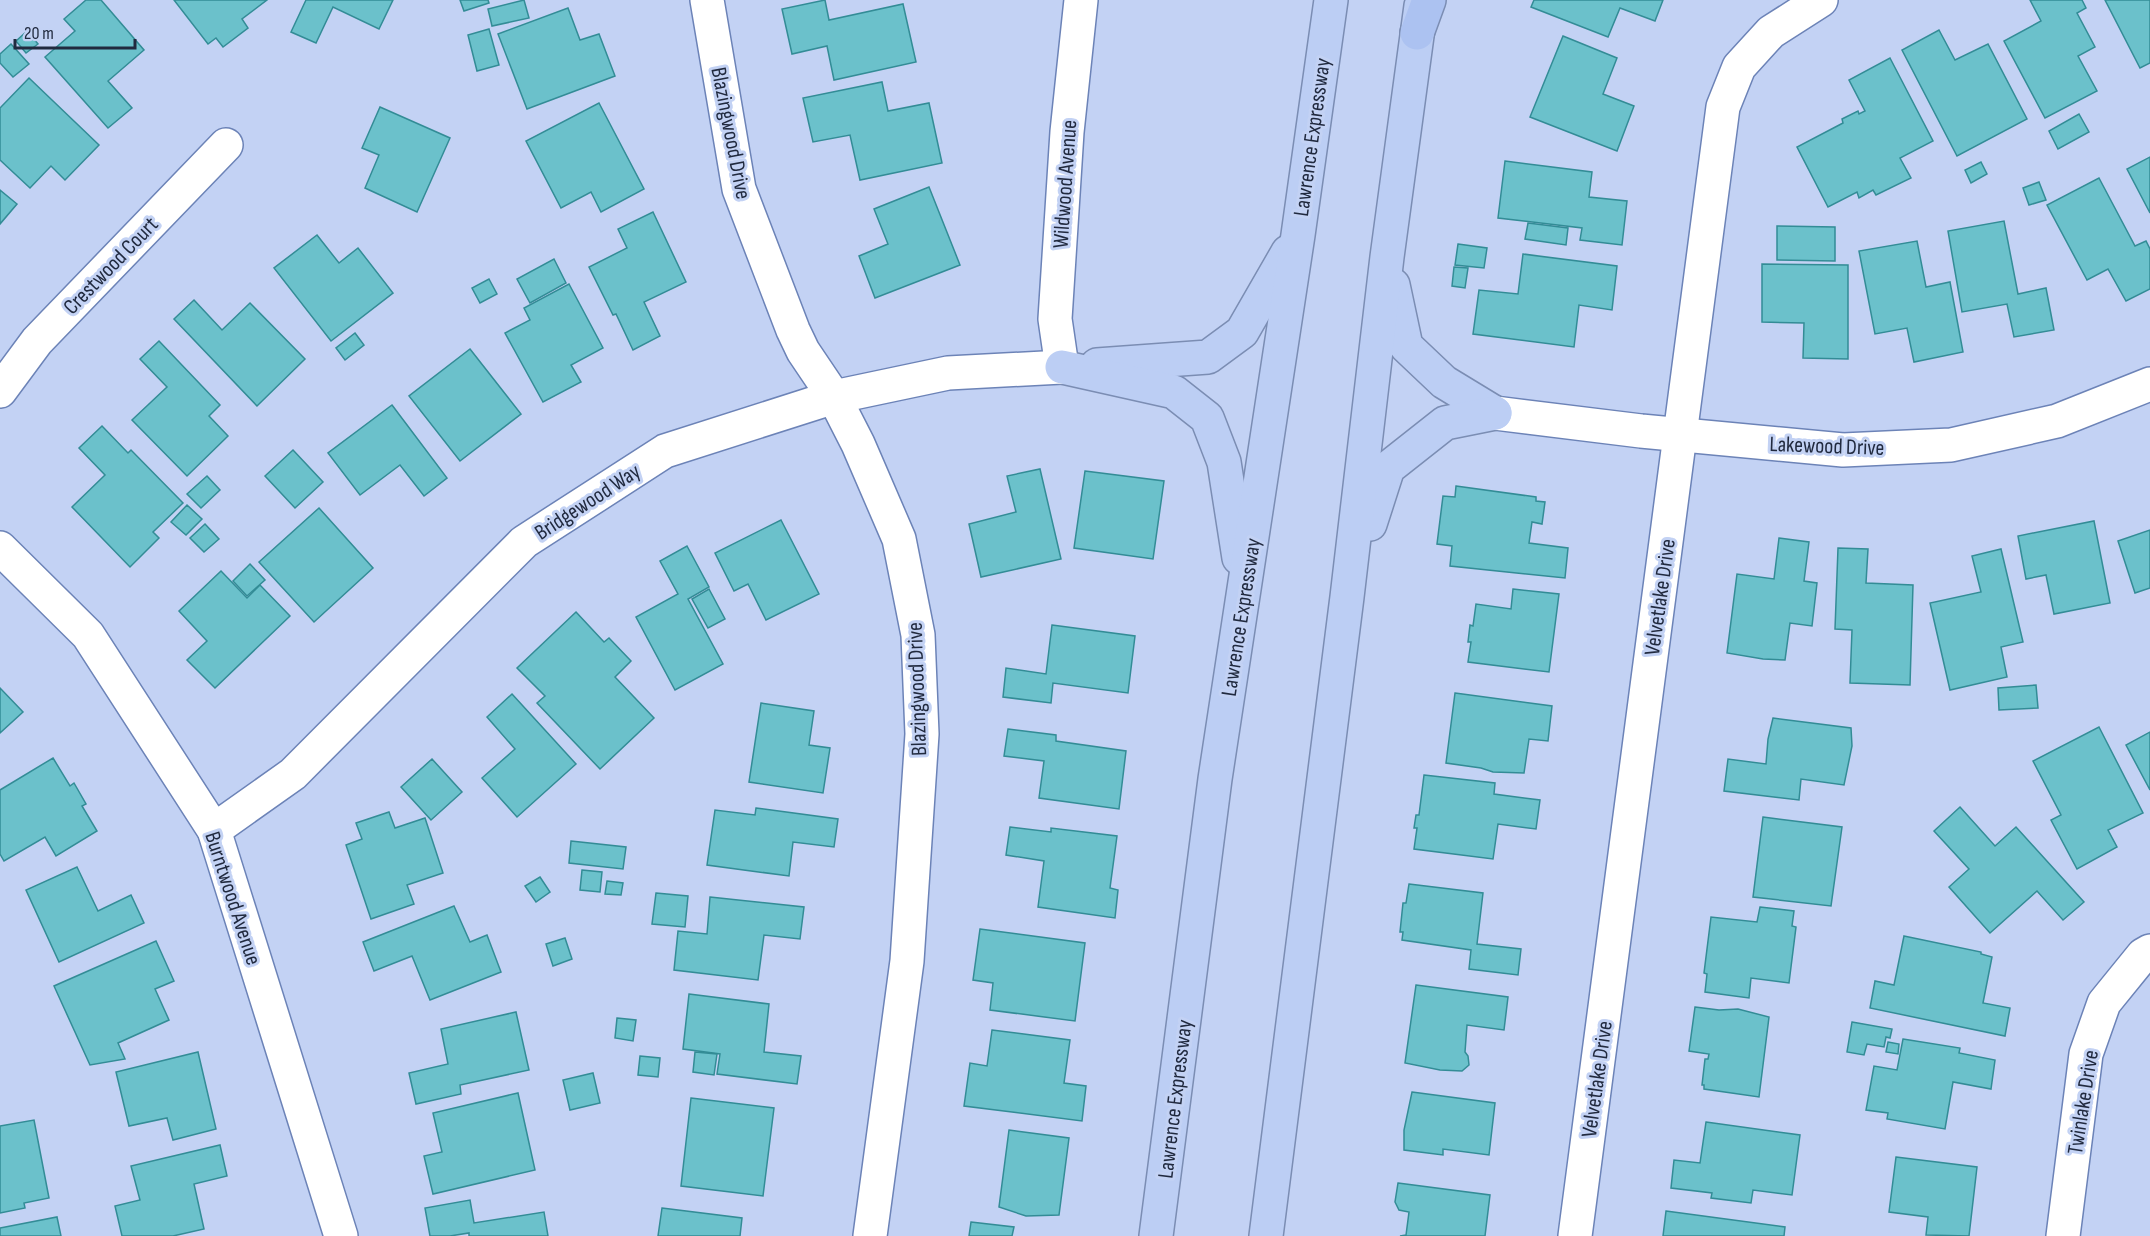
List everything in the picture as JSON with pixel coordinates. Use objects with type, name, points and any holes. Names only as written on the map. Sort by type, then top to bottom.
[{"type":"highway","name":"Lawrence Expressway","points":[[1156,1236],[1215,779],[1298,235],[1331,0]]},
{"type":"highway","points":[[1266,1236],[1347,597],[1387,257],[1422,0]]},
{"type":"highway","points":[[1417,33],[1429,0]]},
{"type":"highway","points":[[1062,367],[1208,357],[1242,332],[1298,235]]},
{"type":"highway","points":[[1387,257],[1406,346],[1444,382],[1496,413]]},
{"type":"highway","points":[[1062,367],[1174,392],[1207,418],[1224,462],[1244,589]]},
{"type":"highway","points":[[1347,597],[1388,468],[1445,423],[1496,413]]},
{"type":"street","name":"Blazingwood Drive","points":[[707,0],[739,189],[803,351],[834,397],[865,458],[899,539],[918,635],[922,734],[907,961],[870,1236]]},
{"type":"street","name":"Wildwood Avenue","points":[[1062,367],[1054,319],[1067,132],[1081,0]]},
{"type":"street","name":"Velvetlake Drive","points":[[1575,1236],[1723,107],[1739,67],[1771,32],[1821,0]]},
{"type":"street","name":"Crestwood Court","points":[[0,391],[37,341],[226,145]]},
{"type":"street","name":"Bridgewood Way","points":[[214,830],[293,774],[524,542],[665,451],[834,397],[948,373],[1062,367]]},
{"type":"street","name":"Lakewood Drive","points":[[1496,413],[1679,435],[1843,450],[1951,445],[2057,421],[2150,384]]},
{"type":"street","name":"Burntwood Avenue","points":[[0,548],[88,635],[214,830],[341,1236]]},
{"type":"street","name":"Twinlake Drive","points":[[2063,1236],[2086,1054],[2104,1003],[2143,955],[2150,951]]},
{"type":"building","points":[[86,0],[101,0],[144,50],[108,81],[132,108],[108,128],[45,57],[75,31],[64,19]]},
{"type":"building","points":[[174,0],[267,0],[242,19],[248,28],[223,47],[216,38],[208,44]]},
{"type":"building","points":[[306,0],[393,0],[379,29],[333,7],[316,43],[291,32]]},
{"type":"building","points":[[460,0],[488,0],[489,3],[464,11]]},
{"type":"building","points":[[524,0],[529,18],[492,26],[488,9]]},
{"type":"building","points":[[825,0],[829,20],[903,4],[916,62],[834,80],[827,46],[792,54],[782,9]]},
{"type":"building","points":[[1534,0],[1663,0],[1655,21],[1620,8],[1608,37],[1531,7]]},
{"type":"building","points":[[2030,0],[2082,0],[2086,8],[2077,13],[2095,47],[2078,56],[2097,91],[2045,118],[2004,41],[2041,21]]},
{"type":"building","points":[[2105,0],[2150,0],[2150,63],[2140,68]]},
{"type":"building","points":[[568,8],[580,40],[599,34],[615,76],[527,109],[498,34]]},
{"type":"building","points":[[489,29],[499,65],[477,71],[468,35]]},
{"type":"building","points":[[1939,30],[1955,60],[1988,44],[2027,119],[1957,156],[1902,50]]},
{"type":"building","points":[[27,31],[38,44],[26,53],[16,41]]},
{"type":"building","points":[[1563,36],[1617,58],[1603,94],[1634,106],[1617,151],[1530,117]]},
{"type":"building","points":[[11,44],[29,64],[13,77],[0,63],[0,54]]},
{"type":"building","points":[[1890,58],[1933,141],[1900,158],[1911,178],[1876,195],[1873,190],[1859,198],[1857,192],[1828,207],[1797,147],[1843,123],[1842,119],[1858,111],[1859,114],[1865,111],[1849,80]]},
{"type":"building","points":[[29,78],[99,145],[65,180],[51,166],[30,188],[0,160],[0,108]]},
{"type":"building","points":[[882,82],[888,111],[929,103],[942,163],[860,180],[850,135],[813,142],[803,98]]},
{"type":"building","points":[[599,103],[644,189],[601,212],[591,192],[561,208],[526,141]]},
{"type":"building","points":[[380,107],[450,138],[417,212],[365,188],[379,155],[362,148]]},
{"type":"building","points":[[2079,114],[2089,132],[2058,149],[2049,131]]},
{"type":"building","points":[[2150,157],[2150,213],[2127,169]]},
{"type":"building","points":[[1505,161],[1592,172],[1589,197],[1627,201],[1622,245],[1580,240],[1582,228],[1498,218]]},
{"type":"building","points":[[1981,162],[1987,174],[1971,183],[1965,170]]},
{"type":"building","points":[[2099,178],[2135,246],[2146,241],[2150,249],[2150,289],[2126,301],[2108,269],[2087,280],[2047,205]]},
{"type":"building","points":[[2039,182],[2046,200],[2029,205],[2023,188]]},
{"type":"building","points":[[929,187],[960,265],[875,298],[859,256],[888,244],[874,209]]},
{"type":"building","points":[[0,190],[17,204],[0,224]]},
{"type":"building","points":[[653,212],[686,282],[644,302],[660,336],[633,350],[616,314],[613,315],[589,267],[627,248],[618,229]]},
{"type":"building","points":[[2004,221],[2018,294],[2046,288],[2054,330],[2014,337],[2007,304],[1962,312],[1948,231]]},
{"type":"building","points":[[1528,223],[1568,228],[1566,245],[1525,239]]},
{"type":"building","points":[[1777,226],[1835,227],[1835,261],[1777,260]]},
{"type":"building","points":[[317,235],[339,263],[358,248],[393,293],[331,341],[274,268]]},
{"type":"building","points":[[1917,241],[1926,287],[1950,282],[1963,352],[1914,362],[1907,328],[1875,334],[1859,251]]},
{"type":"building","points":[[1458,244],[1487,248],[1484,268],[1455,265]]},
{"type":"building","points":[[1523,254],[1617,266],[1612,310],[1579,305],[1574,347],[1473,334],[1479,290],[1518,294]]},
{"type":"building","points":[[554,259],[566,283],[530,303],[517,279]]},
{"type":"building","points":[[1762,264],[1848,265],[1848,359],[1803,358],[1804,323],[1762,322]]},
{"type":"building","points":[[1454,267],[1468,268],[1465,288],[1452,286]]},
{"type":"building","points":[[489,279],[497,294],[480,303],[472,288]]},
{"type":"building","points":[[569,284],[603,348],[571,365],[581,382],[543,402],[505,333],[530,320],[524,308]]},
{"type":"building","points":[[194,300],[222,330],[250,303],[305,359],[257,406],[174,319]]},
{"type":"building","points":[[355,333],[364,345],[345,360],[336,348]]},
{"type":"building","points":[[159,341],[220,405],[209,416],[228,436],[187,476],[132,420],[167,387],[140,359]]},
{"type":"building","points":[[470,349],[521,414],[460,461],[409,396]]},
{"type":"building","points":[[392,405],[447,478],[424,496],[400,465],[360,495],[328,453]]},
{"type":"building","points":[[102,426],[128,453],[131,450],[183,503],[153,532],[159,538],[130,567],[72,507],[105,475],[79,448]]},
{"type":"building","points":[[293,450],[323,482],[295,508],[265,476]]},
{"type":"building","points":[[1040,469],[1061,559],[981,577],[969,524],[1016,512],[1007,476]]},
{"type":"building","points":[[1085,471],[1164,481],[1153,559],[1074,548]]},
{"type":"building","points":[[207,476],[220,490],[201,508],[187,494]]},
{"type":"building","points":[[1456,486],[1536,497],[1536,501],[1545,502],[1542,524],[1532,522],[1529,543],[1568,548],[1565,578],[1450,566],[1452,546],[1437,544],[1443,496],[1455,497]]},
{"type":"building","points":[[187,505],[202,519],[186,535],[171,522]]},
{"type":"building","points":[[319,508],[373,568],[314,622],[259,562]]},
{"type":"building","points":[[781,520],[819,594],[766,620],[748,584],[734,591],[715,553]]},
{"type":"building","points":[[2094,521],[2110,603],[2054,614],[2046,575],[2026,579],[2018,536]]},
{"type":"building","points":[[205,524],[219,539],[204,552],[190,538]]},
{"type":"building","points":[[2150,530],[2150,588],[2135,593],[2118,541]]},
{"type":"building","points":[[1779,538],[1809,542],[1804,581],[1817,583],[1812,626],[1790,623],[1785,660],[1727,653],[1737,574],[1774,579]]},
{"type":"building","points":[[687,546],[709,587],[688,599],[723,664],[675,690],[636,617],[678,594],[660,561]]},
{"type":"building","points":[[1838,548],[1868,549],[1866,583],[1913,585],[1910,685],[1850,683],[1852,630],[1835,629]]},
{"type":"building","points":[[2001,549],[2023,642],[2001,647],[2007,677],[1950,690],[1930,603],[1981,592],[1972,556]]},
{"type":"building","points":[[250,564],[265,580],[247,596],[233,581]]},
{"type":"building","points":[[221,571],[247,598],[260,585],[290,616],[215,688],[187,660],[207,641],[179,611]]},
{"type":"building","points":[[709,589],[725,619],[708,628],[692,599]]},
{"type":"building","points":[[1513,589],[1559,594],[1549,672],[1468,662],[1471,642],[1468,642],[1470,625],[1473,626],[1476,604],[1511,609]]},
{"type":"building","points":[[576,612],[604,642],[609,638],[631,661],[615,677],[654,718],[600,769],[537,703],[545,696],[517,668]]},
{"type":"building","points":[[1052,625],[1135,636],[1128,693],[1053,683],[1051,703],[1003,697],[1006,668],[1046,674]]},
{"type":"building","points":[[2036,685],[2038,708],[1999,710],[1998,688]]},
{"type":"building","points":[[0,688],[23,712],[0,733]]},
{"type":"building","points":[[1455,693],[1552,706],[1548,741],[1529,739],[1524,773],[1493,772],[1446,763]]},
{"type":"building","points":[[512,694],[576,764],[517,817],[482,778],[515,749],[487,717]]},
{"type":"building","points":[[761,703],[814,711],[809,745],[830,748],[823,793],[749,782]]},
{"type":"building","points":[[1773,718],[1851,728],[1852,746],[1844,785],[1801,779],[1799,800],[1724,791],[1728,759],[1766,764]]},
{"type":"building","points":[[2099,727],[2143,813],[2108,830],[2117,847],[2077,869],[2051,820],[2061,815],[2033,761]]},
{"type":"building","points":[[1008,729],[1056,735],[1056,741],[1126,751],[1119,809],[1039,798],[1044,761],[1004,756]]},
{"type":"building","points":[[2150,732],[2150,790],[2126,745]]},
{"type":"building","points":[[53,758],[70,786],[74,783],[86,804],[82,806],[97,831],[56,856],[45,837],[4,861],[0,854],[0,790]]},
{"type":"building","points":[[432,759],[462,792],[431,820],[401,787]]},
{"type":"building","points":[[1424,775],[1495,783],[1494,794],[1540,800],[1536,829],[1498,824],[1493,859],[1414,849],[1417,828],[1414,828],[1416,815],[1419,815]]},
{"type":"building","points":[[1960,807],[1995,846],[2016,827],[2084,902],[2063,920],[2037,891],[1990,933],[1949,887],[1969,869],[1934,831]]},
{"type":"building","points":[[756,808],[838,819],[834,847],[793,842],[789,876],[707,865],[715,810],[755,815]]},
{"type":"building","points":[[389,812],[395,828],[425,818],[443,873],[407,885],[414,904],[371,919],[346,845],[362,839],[356,823]]},
{"type":"building","points":[[1763,817],[1842,827],[1831,906],[1753,897]]},
{"type":"building","points":[[1010,827],[1051,832],[1051,828],[1117,836],[1110,888],[1118,890],[1115,918],[1038,907],[1044,861],[1006,855]]},
{"type":"building","points":[[571,841],[626,847],[623,869],[569,863]]},
{"type":"building","points":[[77,867],[98,911],[131,895],[144,923],[59,962],[26,890]]},
{"type":"building","points":[[582,870],[602,872],[600,892],[580,890]]},
{"type":"building","points":[[540,877],[550,892],[536,902],[525,886]]},
{"type":"building","points":[[607,881],[623,883],[621,895],[605,894]]},
{"type":"building","points":[[1409,884],[1483,893],[1477,944],[1521,949],[1518,975],[1469,969],[1471,950],[1402,940],[1403,932],[1400,932],[1403,903],[1406,903]]},
{"type":"building","points":[[656,893],[688,896],[685,927],[652,924]]},
{"type":"building","points":[[710,897],[804,907],[800,939],[764,935],[758,980],[674,970],[678,931],[707,934]]},
{"type":"building","points":[[454,906],[470,942],[487,935],[501,972],[430,1000],[412,956],[374,971],[363,942]]},
{"type":"building","points":[[1760,907],[1794,911],[1792,926],[1796,927],[1789,983],[1751,978],[1749,998],[1705,992],[1707,974],[1704,973],[1711,917],[1757,922]]},
{"type":"building","points":[[980,929],[1085,943],[1075,1021],[990,1010],[993,983],[973,980]]},
{"type":"building","points":[[1904,936],[1981,952],[1981,954],[1992,957],[1983,1003],[2010,1008],[2005,1036],[1870,1008],[1875,981],[1894,985]]},
{"type":"building","points":[[565,938],[572,959],[553,966],[546,944]]},
{"type":"building","points":[[156,941],[174,981],[155,989],[169,1020],[118,1043],[125,1059],[90,1065],[54,986]]},
{"type":"building","points":[[1416,985],[1508,997],[1504,1030],[1467,1025],[1465,1052],[1469,1065],[1462,1071],[1440,1070],[1405,1063]]},
{"type":"building","points":[[689,994],[769,1004],[764,1052],[801,1056],[797,1084],[717,1074],[720,1054],[683,1049]]},
{"type":"building","points":[[1695,1007],[1719,1010],[1738,1009],[1769,1017],[1759,1097],[1704,1089],[1702,1085],[1705,1059],[1708,1059],[1709,1054],[1689,1051]]},
{"type":"building","points":[[516,1012],[529,1070],[460,1085],[461,1094],[416,1104],[409,1073],[448,1064],[441,1029]]},
{"type":"building","points":[[617,1018],[636,1020],[633,1041],[615,1038]]},
{"type":"building","points":[[1852,1022],[1892,1029],[1890,1038],[1886,1037],[1884,1047],[1867,1044],[1864,1055],[1847,1052]]},
{"type":"building","points":[[992,1030],[1070,1040],[1064,1083],[1086,1086],[1082,1121],[964,1106],[970,1063],[987,1066]]},
{"type":"building","points":[[1903,1039],[1960,1048],[1959,1053],[1995,1060],[1991,1089],[1953,1082],[1945,1129],[1887,1119],[1888,1113],[1866,1110],[1874,1066],[1897,1070]]},
{"type":"building","points":[[1888,1042],[1899,1044],[1898,1054],[1886,1052]]},
{"type":"building","points":[[198,1052],[216,1129],[173,1140],[167,1118],[129,1126],[116,1072]]},
{"type":"building","points":[[695,1052],[717,1054],[714,1075],[693,1072]]},
{"type":"building","points":[[640,1056],[660,1058],[658,1077],[638,1075]]},
{"type":"building","points":[[593,1073],[600,1103],[570,1110],[563,1080]]},
{"type":"building","points":[[1412,1092],[1495,1103],[1489,1155],[1443,1149],[1443,1155],[1404,1150],[1404,1130]]},
{"type":"building","points":[[518,1093],[535,1170],[433,1194],[424,1156],[442,1152],[433,1113]]},
{"type":"building","points":[[691,1098],[774,1108],[763,1196],[681,1186]]},
{"type":"building","points":[[34,1120],[49,1198],[24,1203],[25,1208],[0,1213],[0,1126]]},
{"type":"building","points":[[1706,1122],[1800,1135],[1792,1195],[1753,1190],[1751,1203],[1711,1198],[1712,1193],[1671,1188],[1674,1160],[1700,1163]]},
{"type":"building","points":[[1009,1130],[1069,1138],[1059,1215],[1026,1216],[999,1207]]},
{"type":"building","points":[[220,1145],[227,1176],[194,1184],[204,1229],[173,1236],[122,1236],[115,1206],[140,1200],[131,1166]]},
{"type":"building","points":[[1896,1157],[1977,1167],[1969,1236],[1926,1235],[1928,1217],[1889,1212]]},
{"type":"building","points":[[1398,1183],[1490,1195],[1485,1236],[1400,1236],[1406,1235],[1409,1212],[1399,1210],[1395,1202]]},
{"type":"building","points":[[470,1200],[474,1223],[544,1212],[548,1236],[469,1236],[469,1233],[430,1236],[425,1208]]},
{"type":"building","points":[[662,1208],[742,1218],[740,1236],[658,1236]]},
{"type":"building","points":[[1666,1211],[1785,1227],[1784,1236],[1663,1236]]},
{"type":"building","points":[[57,1217],[61,1236],[0,1236],[0,1228]]},
{"type":"building","points":[[971,1222],[1014,1227],[1012,1236],[969,1236]]}]
